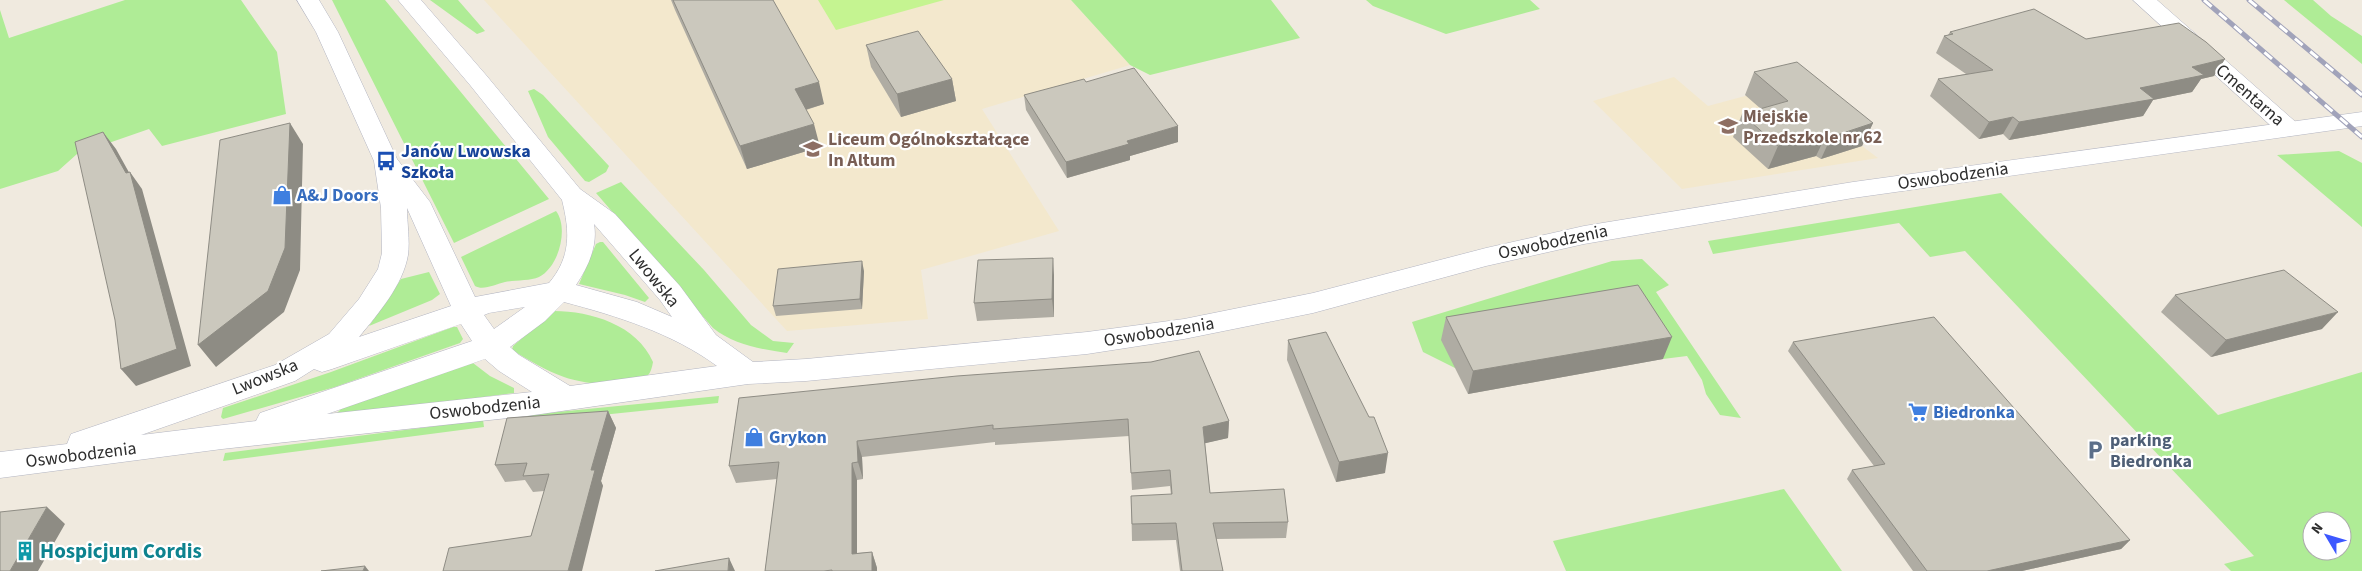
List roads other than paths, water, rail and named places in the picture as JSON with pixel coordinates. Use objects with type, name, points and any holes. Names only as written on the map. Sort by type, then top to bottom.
[{"type":"street","name":"Lwowska","points":[[308,0],[326,32],[386,161],[417,202],[467,311],[490,346],[509,363],[566,399]]},
{"type":"street","name":"Lwowska","points":[[409,0],[478,80],[574,199],[606,220],[670,293],[706,343]]},
{"type":"street","name":"Cmentarna","points":[[2144,0],[2289,129]]},
{"type":"street","name":"Oswobodzenia","points":[[15,464],[222,438],[566,399],[748,373],[806,370],[1077,344],[1184,329],[1313,303],[1486,257],[1592,233],[1853,190],[2362,119]]},
{"type":"street","name":"Lwowska","points":[[15,464],[284,373],[339,341],[369,306],[391,270],[395,253],[394,208],[386,161]]},
{"type":"street","name":"Lwowska","points":[[490,346],[518,328],[560,291],[575,264],[582,235],[574,199]]},
{"type":"street","points":[[284,373],[467,311],[510,299],[560,291],[627,308],[706,343],[748,373]]},
{"type":"street","name":"Oswobodzenia","points":[[222,438],[490,346]]},
{"type":"railway","points":[[2204,0],[2362,137]]},
{"type":"railway","points":[[2249,0],[2362,95]]},
{"type":"place","name":"Miejskie Przedszkole nr 62","points":[[1728,126]]},
{"type":"place","name":"Liceum Ogólnokształcące In Altum","points":[[813,149]]},
{"type":"place","name":"Janów Lwowska Szkoła","points":[[386,161]]},
{"type":"place","name":"A&J Doors","points":[[282,195]]},
{"type":"place","name":"Biedronka","points":[[1918,412]]},
{"type":"place","name":"Grykon","points":[[754,437]]},
{"type":"place","name":"parking Biedronka","points":[[2095,450]]},
{"type":"place","name":"Hospicjum Cordis","points":[[25,551]]}]
